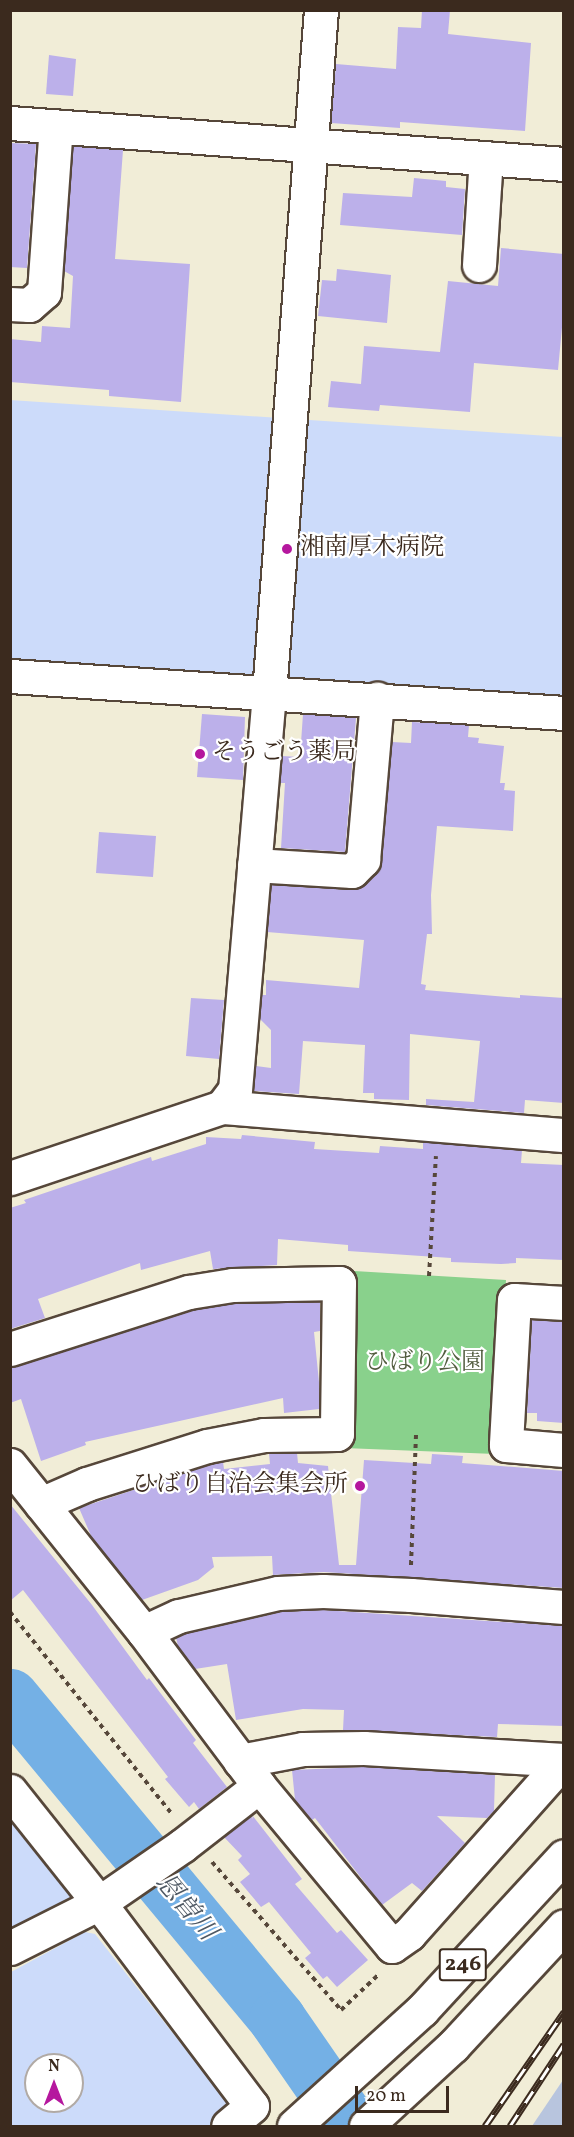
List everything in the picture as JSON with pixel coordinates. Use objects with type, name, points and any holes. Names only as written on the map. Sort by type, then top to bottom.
[{"type":"main road","points":[[222,1107],[235,1090],[269,693],[321,10]]},
{"type":"main road","points":[[10,123],[564,164]]},
{"type":"main road","points":[[10,304],[28,305],[45,292],[56,126]]},
{"type":"main road","points":[[479,265],[486,158]]},
{"type":"main road","points":[[10,676],[564,713]]},
{"type":"main road","points":[[254,865],[352,871],[363,860],[377,699]]},
{"type":"main road","points":[[10,1178],[222,1107],[564,1135]]},
{"type":"main road","points":[[10,1349],[189,1292],[232,1285],[339,1283],[337,1434],[264,1435],[207,1446],[87,1484],[41,1504]]},
{"type":"main road","points":[[564,1303],[514,1300],[506,1445],[564,1450]]},
{"type":"main road","points":[[10,1465],[144,1632],[249,1774],[392,1946],[409,1934],[564,1760]]},
{"type":"main road","points":[[144,1632],[179,1616],[278,1593],[323,1591],[411,1595],[564,1607]]},
{"type":"main road","points":[[10,1948],[99,1903],[183,1845],[249,1774],[303,1749],[364,1748],[564,1760]]},
{"type":"main road","points":[[10,1791],[56,1847],[252,2106],[228,2127]]},
{"type":"main road","name":"246","points":[[294,2127],[422,2010],[564,1856]]},
{"type":"main road","name":"246","points":[[377,2117],[453,2046],[564,1926]]},
{"type":"path","points":[[429,1276],[437,1125]]},
{"type":"path","points":[[411,1595],[416,1432]]},
{"type":"shaded area","name":"湘南厚木病院","points":[[10,400],[563,437],[563,699],[11,661]]},
{"type":"shaded area","points":[[10,1805],[75,1888],[71,1903],[10,1934]]},
{"type":"shaded area","points":[[85,1932],[95,1934],[227,2102],[227,2115],[215,2126],[11,2126],[11,1972]]},
{"type":"shaded area","points":[[563,2080],[563,2126],[532,2126]]},
{"type":"green space","name":"ひばり公園","points":[[354,1271],[506,1280],[495,1454],[344,1448]]},
{"type":"building","points":[[422,10],[450,10],[448,34],[531,43],[525,131],[400,122],[400,128],[331,123],[336,64],[396,69],[398,27],[421,28]]},
{"type":"building","points":[[49,55],[76,59],[73,96],[46,94]]},
{"type":"building","points":[[10,143],[36,144],[27,268],[10,267]]},
{"type":"building","points":[[73,146],[123,150],[115,259],[190,264],[181,402],[109,396],[109,390],[10,382],[10,339],[41,342],[42,326],[70,328],[73,276],[64,271]]},
{"type":"building","points":[[414,178],[446,181],[446,187],[465,189],[462,235],[340,225],[343,193],[412,197]]},
{"type":"building","points":[[501,248],[564,254],[564,306],[558,370],[474,363],[470,412],[380,405],[379,411],[328,407],[331,381],[361,384],[364,346],[440,352],[448,281],[498,286]]},
{"type":"building","points":[[337,269],[391,275],[387,323],[318,316],[322,280],[336,281]]},
{"type":"building","points":[[202,714],[245,717],[243,780],[197,777]]},
{"type":"building","points":[[303,714],[356,718],[345,852],[281,848],[285,783],[280,783],[282,756],[300,757]]},
{"type":"building","points":[[412,722],[469,725],[468,737],[479,738],[478,743],[504,746],[500,783],[505,783],[504,790],[515,791],[513,831],[437,826],[431,895],[432,934],[427,934],[421,984],[426,985],[425,990],[520,998],[520,995],[564,998],[564,1103],[525,1100],[524,1113],[426,1105],[426,1099],[474,1102],[480,1041],[410,1034],[409,1100],[374,1099],[374,1093],[363,1093],[365,1045],[303,1041],[299,1094],[254,1091],[256,1066],[271,1068],[271,1030],[260,1019],[262,995],[266,995],[266,980],[359,988],[364,940],[267,932],[271,885],[351,890],[365,885],[376,873],[382,862],[392,742],[411,743]]},
{"type":"building","points":[[99,832],[156,836],[153,877],[96,873]]},
{"type":"building","points":[[191,998],[224,1000],[219,1059],[186,1056]]},
{"type":"building","points":[[242,1135],[315,1142],[314,1149],[379,1153],[380,1146],[423,1149],[423,1142],[522,1150],[521,1163],[564,1165],[564,1260],[516,1258],[516,1263],[501,1264],[451,1262],[451,1258],[348,1251],[348,1245],[278,1239],[277,1265],[213,1269],[210,1251],[141,1270],[140,1263],[38,1299],[45,1318],[10,1329],[10,1208],[26,1203],[24,1200],[151,1157],[152,1161],[206,1144],[206,1137],[241,1139]]},
{"type":"building","points":[[320,1302],[320,1331],[314,1332],[319,1409],[284,1413],[283,1398],[85,1442],[86,1445],[41,1461],[21,1399],[10,1403],[10,1367],[193,1310],[234,1304]]},
{"type":"building","points":[[532,1320],[564,1322],[564,1423],[537,1421],[537,1413],[527,1413]]},
{"type":"building","points":[[297,1453],[298,1463],[328,1466],[339,1565],[356,1565],[364,1460],[431,1464],[432,1454],[463,1456],[462,1463],[564,1471],[564,1588],[324,1572],[273,1575],[272,1556],[212,1557],[214,1567],[198,1580],[142,1600],[92,1538],[79,1508],[212,1464],[223,1462],[224,1469],[270,1464],[269,1454]]},
{"type":"building","points":[[10,1504],[92,1605],[147,1680],[149,1678],[196,1740],[193,1743],[227,1787],[199,1809],[194,1802],[189,1807],[165,1779],[168,1777],[23,1590],[10,1601]]},
{"type":"building","points":[[323,1610],[564,1626],[564,1726],[498,1724],[497,1737],[343,1730],[344,1710],[303,1709],[236,1720],[227,1664],[195,1669],[178,1646],[176,1638],[281,1612]]},
{"type":"building","points":[[364,1767],[495,1775],[494,1811],[487,1818],[437,1816],[465,1843],[422,1891],[412,1883],[382,1905],[315,1818],[312,1820],[295,1800],[292,1770]]},
{"type":"building","points":[[252,1815],[302,1879],[295,1884],[337,1933],[341,1930],[368,1960],[337,1987],[327,1976],[323,1979],[305,1958],[311,1953],[269,1902],[261,1907],[240,1882],[250,1874],[238,1860],[242,1856],[224,1837],[251,1816],[253,1819]]},
{"type":"waterway","name":"恩曽川","points":[[10,1697],[277,2019],[351,2126]]},
{"type":"railway","points":[[485,2126],[564,2012]]},
{"type":"railway","points":[[510,2126],[564,2044]]},
{"type":"place","name":"湘南厚木病院","points":[[287,549]]},
{"type":"place","name":"そうごう薬局","points":[[200,754]]},
{"type":"place","name":"ひばり自治会集会所","points":[[360,1486]]}]
